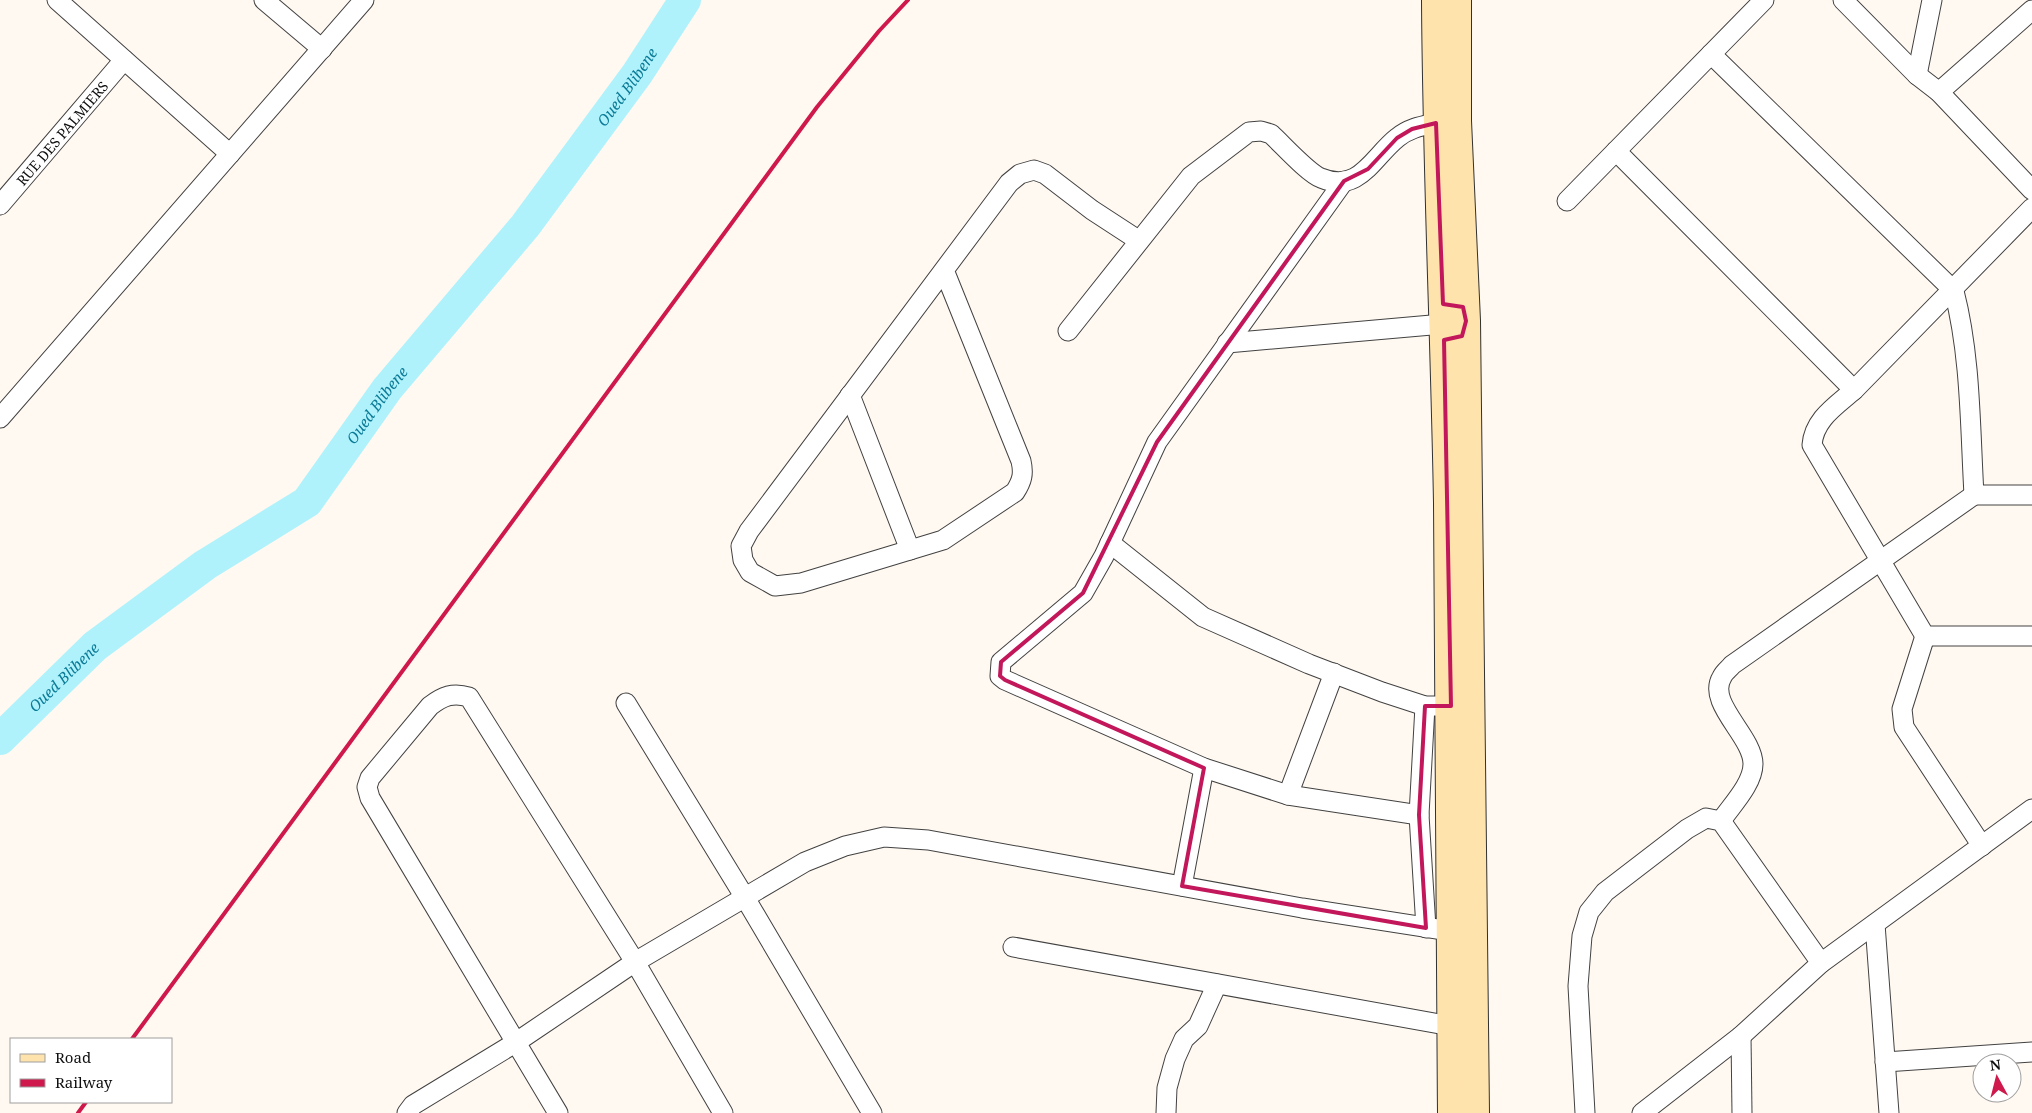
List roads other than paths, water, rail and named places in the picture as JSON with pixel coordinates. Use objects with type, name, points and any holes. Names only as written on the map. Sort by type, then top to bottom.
[{"type":"main road","points":[[1436,0],[1436,123],[1452,322],[1464,1112]]},
{"type":"main road","points":[[1457,0],[1457,121],[1452,322],[1438,706],[1438,930],[1464,1112]]},
{"type":"street","points":[[57,0],[230,154]]},
{"type":"street","points":[[264,0],[322,49]]},
{"type":"street","points":[[0,418],[364,0]]},
{"type":"street","points":[[1567,201],[1711,54],[1746,7],[1764,0]]},
{"type":"street","points":[[1843,0],[1917,74],[1939,92],[2032,190]]},
{"type":"street","points":[[1917,74],[1932,0]]},
{"type":"street","points":[[1939,92],[2032,10]]},
{"type":"street","points":[[1711,54],[1954,291],[1966,353],[1974,495]]},
{"type":"street","name":"RUE DES PALMIERS","points":[[0,205],[124,60]]},
{"type":"street","points":[[1068,331],[1138,240],[1191,176],[1249,132],[1261,131],[1272,134],[1320,178],[1344,181],[1352,179],[1368,169],[1396,138],[1412,129],[1436,123]]},
{"type":"street","points":[[1616,151],[1854,390]]},
{"type":"street","points":[[944,270],[1021,461],[1023,471],[1021,482],[1015,492],[942,540],[910,550],[801,582],[774,586],[750,572],[743,560],[742,546],[749,531],[850,395],[1009,183],[1020,174],[1034,170],[1045,174],[1092,210],[1138,240]]},
{"type":"street","points":[[1344,181],[1157,442],[1110,543],[1083,592],[1001,662],[1000,676],[1005,680],[1204,768],[1288,795],[1419,815]]},
{"type":"street","points":[[1982,846],[1904,727],[1902,709],[1926,636],[1812,445],[1813,432],[1819,421],[1854,390],[1954,291],[2032,208]]},
{"type":"street","points":[[1227,344],[1452,322]]},
{"type":"street","points":[[850,395],[910,550]]},
{"type":"street","points":[[1721,821],[1749,779],[1753,764],[1748,747],[1718,693],[1721,678],[1732,665],[1880,559],[1974,495],[2032,495]]},
{"type":"street","points":[[407,1113],[413,1104],[515,1043],[635,962],[744,896],[806,862],[846,846],[884,838],[928,840],[1438,930],[1419,815],[1438,706],[1334,673],[1203,617],[1110,543]]},
{"type":"street","points":[[1926,636],[2032,636]]},
{"type":"street","points":[[1288,795],[1334,673]]},
{"type":"street","points":[[558,1113],[370,798],[367,787],[370,778],[430,706],[442,696],[457,694],[469,697],[635,962],[723,1113]]},
{"type":"street","points":[[626,703],[744,896],[872,1113]]},
{"type":"street","points":[[1182,886],[1204,768]]},
{"type":"street","points":[[1642,1113],[1741,1036],[1821,963],[2032,809]]},
{"type":"street","points":[[1586,1113],[1578,986],[1582,936],[1589,912],[1605,892],[1687,829],[1706,818],[1721,821],[1821,963]]},
{"type":"street","points":[[1875,924],[1889,1113]]},
{"type":"street","points":[[1013,947],[1451,1026]]},
{"type":"street","points":[[1166,1113],[1167,1088],[1174,1059],[1184,1039],[1198,1026],[1217,984]]},
{"type":"street","points":[[1741,1036],[1742,1113]]},
{"type":"street","points":[[1885,1062],[2032,1052]]},
{"type":"waterway","name":"Oued Blibene","points":[[0,739],[95,646],[205,565],[307,502],[387,389],[525,226],[637,74],[685,0]]},
{"type":"railway","points":[[133,1038],[817,107],[879,31],[908,0]]},
{"type":"railway","points":[[78,1113],[85,1103]]}]
